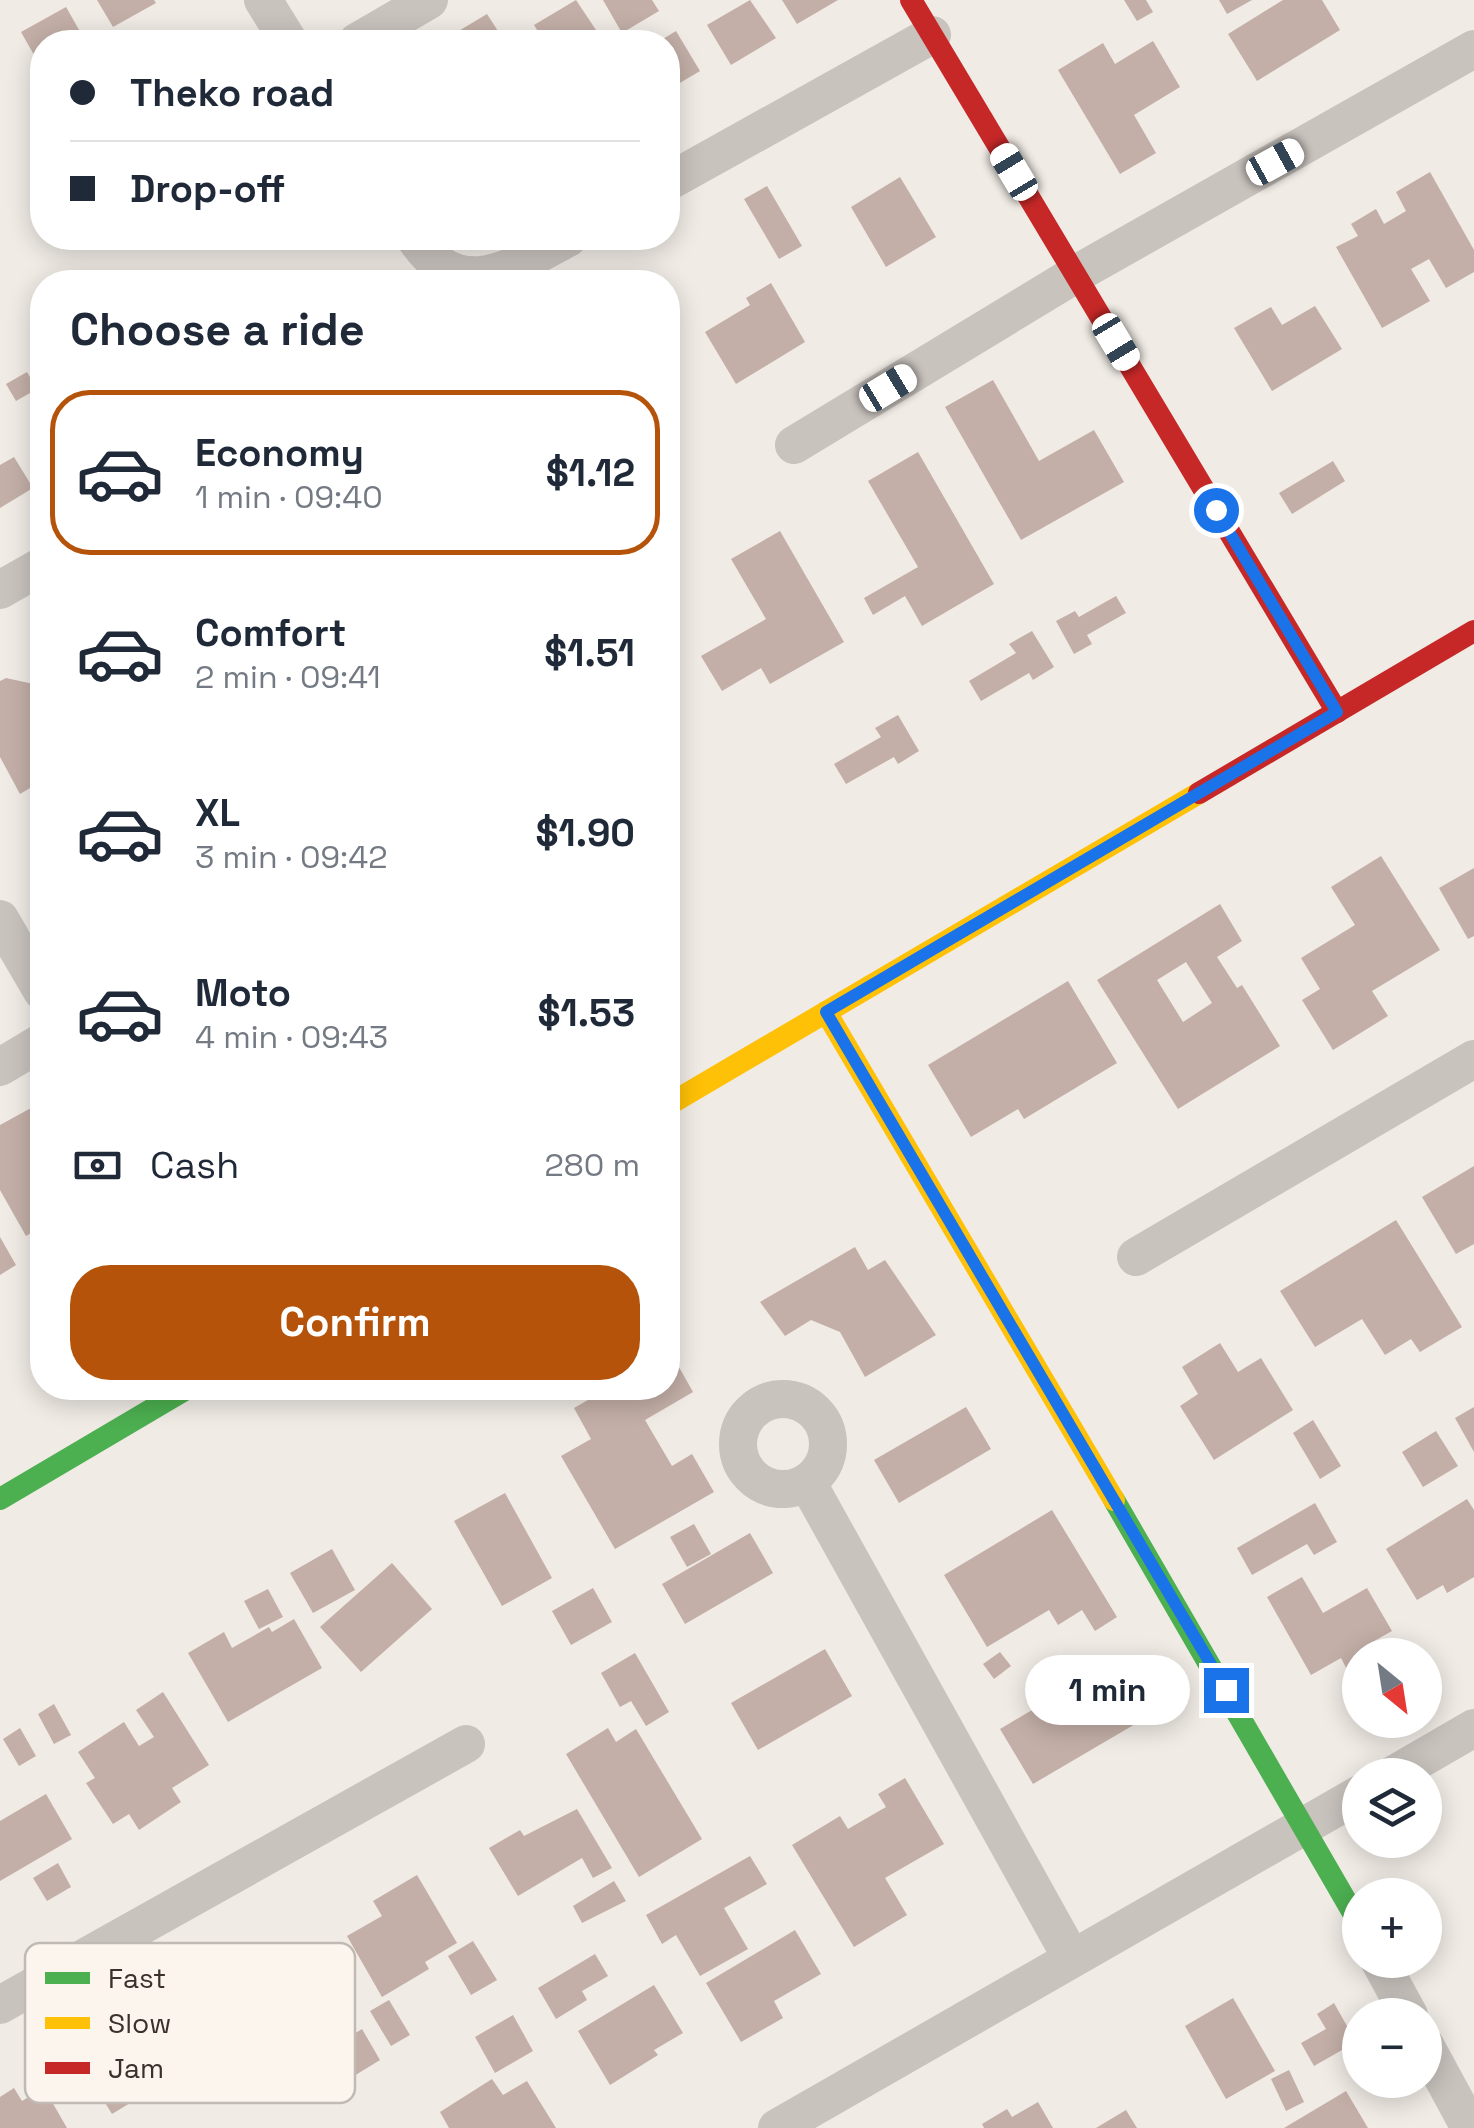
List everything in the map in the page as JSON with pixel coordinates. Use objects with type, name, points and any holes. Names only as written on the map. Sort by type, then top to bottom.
[{"type":"street","points":[[263,0],[282,30]]},
{"type":"street","points":[[378,30],[429,0]]},
{"type":"street","points":[[912,0],[1337,712]]},
{"type":"street","points":[[680,175],[932,35]]},
{"type":"street","points":[[794,445],[1076,274],[1474,50]]},
{"type":"street","points":[[423,250],[442,268],[452,270]]},
{"type":"street","points":[[509,270],[546,250]]},
{"type":"street","points":[[0,590],[30,573]]},
{"type":"street","points":[[680,1098],[1474,631]]},
{"type":"street","points":[[0,919],[30,971]]},
{"type":"street","points":[[826,1012],[1342,1892]]},
{"type":"street","points":[[0,1067],[30,1049]]},
{"type":"street","points":[[1136,1257],[1474,1059]]},
{"type":"street","points":[[0,1499],[168,1400]]},
{"type":"street","points":[[807,1482],[1071,1958]]},
{"type":"street","points":[[1423,1758],[1474,1728]]},
{"type":"street","points":[[111,1943],[466,1744]]},
{"type":"street","points":[[777,2128],[1342,1805]]},
{"type":"street","points":[[0,2005],[25,1991]]},
{"type":"street","points":[[1442,2077],[1470,2128]]},
{"type":"building","points":[[97,0],[154,0],[156,3],[113,27]]},
{"type":"building","points":[[576,0],[596,30],[537,30],[534,25]]},
{"type":"building","points":[[603,0],[652,0],[659,11],[620,30]]},
{"type":"building","points":[[750,0],[776,38],[731,65],[707,25]]},
{"type":"building","points":[[782,0],[838,0],[797,24]]},
{"type":"building","points":[[1124,0],[1146,0],[1153,12],[1137,21]]},
{"type":"building","points":[[1219,0],[1252,0],[1227,14]]},
{"type":"building","points":[[1283,0],[1322,0],[1340,30],[1257,81],[1228,34]]},
{"type":"building","points":[[66,7],[79,30],[30,30],[30,48],[21,32]]},
{"type":"building","points":[[487,14],[497,30],[460,30]]},
{"type":"building","points":[[680,38],[700,71],[680,83]]},
{"type":"building","points":[[1153,41],[1180,87],[1134,115],[1156,153],[1120,174],[1058,70],[1103,43],[1115,64]]},
{"type":"building","points":[[1430,172],[1474,250],[1474,272],[1446,288],[1429,259],[1411,269],[1430,301],[1382,328],[1336,247],[1358,236],[1351,224],[1376,209],[1384,224],[1406,211],[1396,192]]},
{"type":"building","points":[[900,177],[936,237],[886,267],[851,207]]},
{"type":"building","points":[[767,186],[802,246],[779,259],[744,199]]},
{"type":"building","points":[[771,283],[805,342],[736,384],[705,332],[750,305],[746,298]]},
{"type":"building","points":[[1315,306],[1342,349],[1272,391],[1234,328],[1271,307],[1282,325]]},
{"type":"building","points":[[27,372],[30,393],[16,401],[6,384]]},
{"type":"building","points":[[993,380],[1039,461],[1094,430],[1124,482],[1021,540],[945,407]]},
{"type":"building","points":[[918,452],[994,584],[922,626],[905,596],[873,615],[864,598],[918,567],[868,481]]},
{"type":"building","points":[[14,457],[30,490],[0,508],[0,465]]},
{"type":"building","points":[[1333,461],[1345,481],[1292,514],[1279,493]]},
{"type":"building","points":[[780,531],[844,642],[770,684],[761,668],[722,691],[701,656],[766,619],[731,559]]},
{"type":"building","points":[[1116,596],[1126,613],[1087,635],[1092,644],[1074,654],[1056,621],[1075,611],[1079,617]]},
{"type":"building","points":[[1032,631],[1054,667],[1033,680],[1029,673],[981,701],[969,681],[1016,653],[1009,644]]},
{"type":"building","points":[[6,678],[30,683],[30,788],[20,794],[0,757],[0,681]]},
{"type":"building","points":[[898,715],[919,751],[898,764],[894,757],[846,784],[834,764],[881,737],[875,728]]},
{"type":"building","points":[[1381,856],[1440,950],[1372,991],[1388,1016],[1333,1050],[1302,1000],[1320,989],[1301,958],[1355,925],[1331,887]]},
{"type":"building","points":[[1474,868],[1474,936],[1468,939],[1439,888]]},
{"type":"building","points":[[1220,904],[1242,941],[1217,957],[1237,988],[1242,985],[1280,1046],[1178,1109],[1097,980]],"holes":[[[1186,962],[1212,1003],[1183,1022],[1157,980]]]},
{"type":"building","points":[[1068,981],[1117,1063],[1024,1119],[1018,1109],[971,1137],[928,1065]]},
{"type":"building","points":[[30,1109],[30,1234],[26,1236],[0,1190],[0,1125]]},
{"type":"building","points":[[1474,1166],[1474,1244],[1456,1254],[1422,1197]]},
{"type":"building","points":[[1396,1220],[1462,1327],[1420,1352],[1411,1339],[1385,1355],[1362,1319],[1315,1347],[1280,1291]]},
{"type":"building","points":[[0,1237],[16,1265],[0,1275]]},
{"type":"building","points":[[855,1247],[868,1270],[885,1260],[936,1335],[865,1377],[840,1332],[811,1320],[785,1336],[760,1302]]},
{"type":"building","points":[[1220,1343],[1238,1372],[1261,1358],[1293,1410],[1214,1460],[1180,1406],[1198,1394],[1182,1367]]},
{"type":"building","points":[[680,1369],[693,1392],[680,1400]]},
{"type":"building","points":[[588,1400],[679,1400],[645,1420],[672,1466],[692,1454],[714,1492],[615,1549],[561,1456],[591,1439],[574,1408]]},
{"type":"building","points":[[966,1407],[991,1449],[899,1503],[874,1460]]},
{"type":"building","points":[[1474,1407],[1474,1452],[1455,1418]]},
{"type":"building","points":[[1313,1420],[1341,1466],[1320,1479],[1293,1433]]},
{"type":"building","points":[[1436,1431],[1458,1466],[1423,1487],[1402,1452]]},
{"type":"building","points":[[505,1493],[552,1578],[502,1606],[454,1521]]},
{"type":"building","points":[[1467,1499],[1474,1510],[1474,1577],[1447,1593],[1443,1585],[1417,1600],[1386,1549]]},
{"type":"building","points":[[1315,1503],[1337,1542],[1314,1555],[1307,1544],[1252,1575],[1237,1548]]},
{"type":"building","points":[[1052,1510],[1117,1617],[1095,1631],[1082,1610],[1058,1625],[1049,1610],[987,1647],[944,1575]]},
{"type":"building","points":[[694,1524],[711,1554],[687,1567],[670,1537]]},
{"type":"building","points":[[750,1533],[773,1573],[685,1624],[662,1584]]},
{"type":"building","points":[[332,1549],[355,1590],[313,1613],[290,1573]]},
{"type":"building","points":[[392,1563],[432,1609],[361,1672],[320,1627]]},
{"type":"building","points":[[1302,1577],[1323,1613],[1367,1588],[1392,1631],[1380,1638],[1342,1638],[1342,1660],[1311,1675],[1267,1597]]},
{"type":"building","points":[[593,1588],[612,1622],[571,1645],[552,1611]]},
{"type":"building","points":[[268,1589],[283,1617],[259,1629],[244,1601]]},
{"type":"building","points":[[294,1619],[322,1668],[228,1722],[188,1653],[224,1632],[232,1648],[269,1627],[272,1632]]},
{"type":"building","points":[[825,1649],[852,1696],[758,1750],[731,1703]]},
{"type":"building","points":[[1000,1652],[1011,1666],[994,1679],[983,1664]]},
{"type":"building","points":[[635,1653],[669,1712],[646,1726],[631,1701],[620,1707],[601,1673]]},
{"type":"building","points":[[1115,1661],[1131,1686],[1137,1683],[1154,1713],[1033,1784],[1000,1729]]},
{"type":"building","points":[[163,1692],[209,1765],[172,1788],[181,1802],[139,1830],[129,1814],[113,1824],[86,1783],[95,1778],[78,1752],[124,1722],[139,1746],[154,1737],[136,1710]]},
{"type":"building","points":[[54,1704],[71,1735],[54,1744],[38,1714]]},
{"type":"building","points":[[20,1728],[36,1756],[19,1766],[3,1739]]},
{"type":"building","points":[[608,1728],[616,1742],[636,1729],[702,1839],[639,1877],[566,1754]]},
{"type":"building","points":[[905,1778],[944,1844],[885,1878],[907,1915],[854,1947],[792,1845],[840,1816],[848,1829],[886,1807],[878,1794]]},
{"type":"building","points":[[46,1794],[72,1839],[0,1881],[0,1821]]},
{"type":"building","points":[[577,1809],[612,1868],[593,1878],[582,1858],[518,1896],[489,1848],[520,1830],[524,1836]]},
{"type":"building","points":[[750,1856],[767,1884],[724,1908],[748,1949],[700,1976],[676,1935],[662,1944],[646,1915]]},
{"type":"building","points":[[58,1863],[71,1887],[47,1901],[33,1878]]},
{"type":"building","points":[[417,1875],[457,1943],[425,1962],[429,1969],[382,1997],[355,1950],[355,1943],[347,1936],[382,1916],[373,1901]]},
{"type":"building","points":[[614,1881],[626,1901],[582,1923],[573,1906]]},
{"type":"building","points":[[795,1930],[821,1974],[774,2001],[783,2018],[741,2042],[706,1983]]},
{"type":"building","points":[[473,1941],[497,1980],[471,1995],[448,1956]]},
{"type":"building","points":[[595,1954],[608,1976],[582,1991],[587,2000],[556,2019],[538,1988]]},
{"type":"building","points":[[654,1985],[683,2033],[654,2050],[658,2055],[610,2085],[578,2031]]},
{"type":"building","points":[[1233,1998],[1275,2071],[1226,2099],[1185,2026]]},
{"type":"building","points":[[389,2000],[410,2035],[391,2046],[370,2011]]},
{"type":"building","points":[[1334,2003],[1342,2017],[1342,2050],[1314,2066],[1301,2043],[1326,2029],[1317,2014]]},
{"type":"building","points":[[513,2015],[533,2051],[495,2073],[475,2037]]},
{"type":"building","points":[[362,2029],[380,2060],[355,2075],[355,2033]]},
{"type":"building","points":[[1289,2070],[1304,2102],[1286,2111],[1271,2079]]},
{"type":"building","points":[[492,2079],[503,2095],[527,2081],[556,2128],[449,2128],[440,2112]]},
{"type":"building","points":[[14,2088],[25,2103],[53,2103],[67,2128],[0,2128],[0,2097]]},
{"type":"building","points":[[1342,2093],[1342,2098],[1350,2098],[1368,2128],[1284,2128]]},
{"type":"building","points":[[1038,2102],[1053,2128],[984,2128],[982,2124],[1007,2109],[1012,2117]]},
{"type":"building","points":[[105,2103],[130,2103],[112,2114]]},
{"type":"building","points":[[1126,2110],[1137,2128],[1096,2128]]},
{"type":"traffic: fast","points":[[0,1499],[168,1400]]},
{"type":"traffic: fast","points":[[1114,1500],[1342,1894]]},
{"type":"traffic: slow","points":[[680,1098],[1199,793]]},
{"type":"traffic: slow","points":[[826,1012],[1114,1500]]},
{"type":"traffic: jam","points":[[911,0],[1337,712]]},
{"type":"traffic: jam","points":[[1199,793],[1474,631]]},
{"type":"route","points":[[1216,510],[1337,712],[826,1012],[1226,1690]]}]
